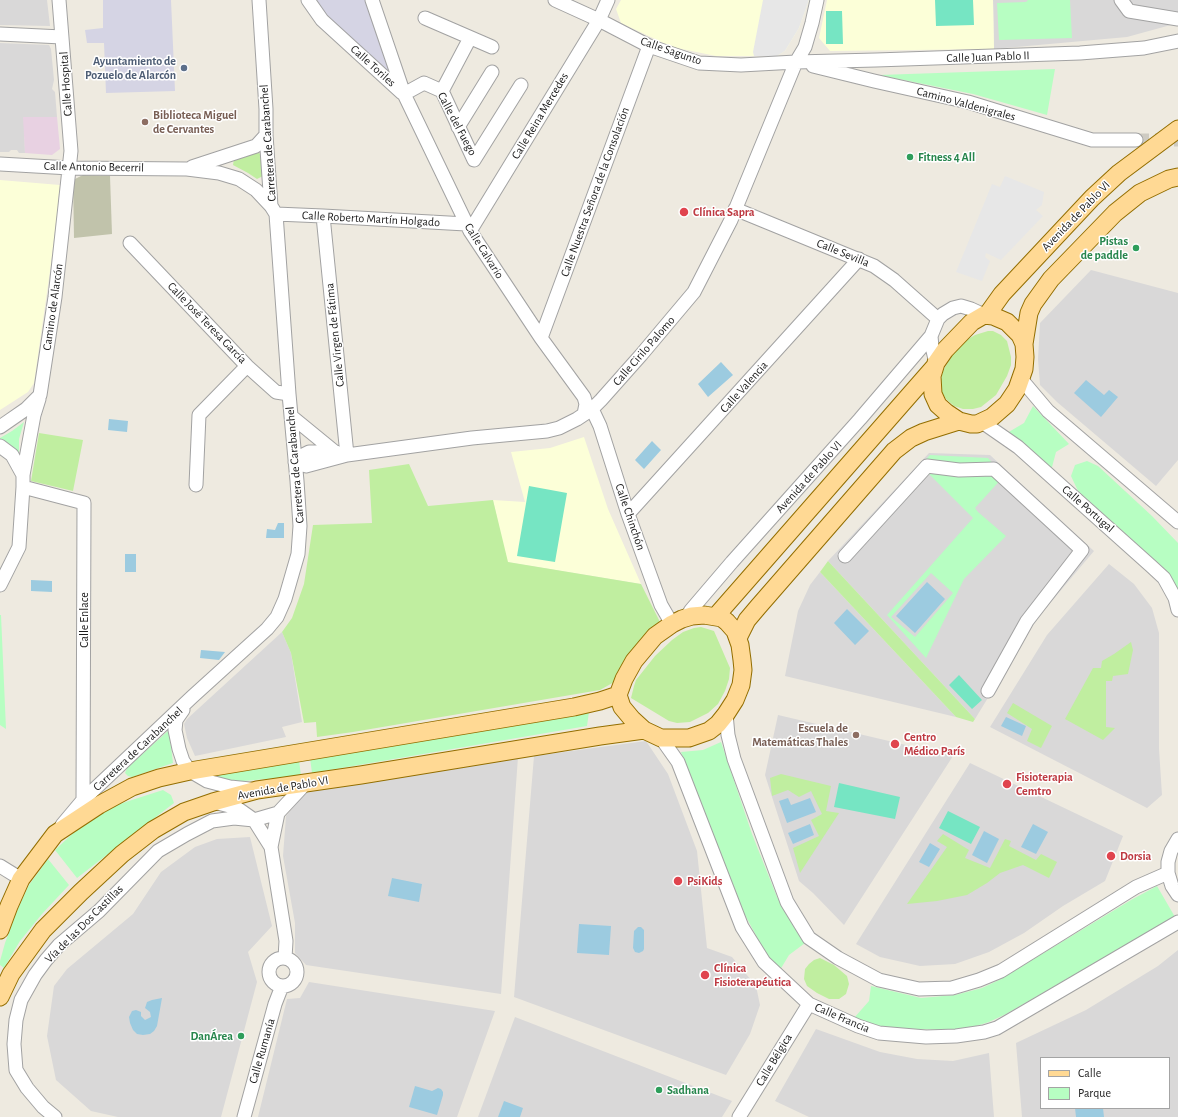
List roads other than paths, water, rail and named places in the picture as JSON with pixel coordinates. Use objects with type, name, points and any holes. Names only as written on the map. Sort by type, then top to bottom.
[{"type":"main road","name":"Avenida de Pablo VI","points":[[986,315],[1002,294],[1092,198],[1119,173],[1178,129]]},
{"type":"main road","points":[[1024,344],[1020,335],[1007,322],[993,316],[986,315],[972,322],[945,350],[936,364],[932,376],[932,386],[935,400],[947,413],[960,421],[970,424],[982,422],[992,417],[1007,404],[1017,389],[1024,369],[1024,344],[1029,313],[1033,304],[1051,279],[1115,213],[1140,193],[1169,179],[1178,177]]},
{"type":"main road","name":"Avenida de Pablo VI","points":[[618,694],[634,661],[656,636],[679,621],[704,615],[716,616],[936,364]]},
{"type":"main road","points":[[738,638],[758,606],[894,452],[911,438],[924,432],[960,421]]},
{"type":"main road","points":[[0,930],[21,880],[55,834],[99,805],[132,787],[159,778],[190,771],[574,707],[600,701],[618,694],[622,707],[644,730],[661,738],[689,738],[699,735],[718,724],[735,700],[741,685],[743,670],[738,638],[735,631],[727,622],[716,616]]},
{"type":"main road","name":"Avenida de Pablo VI","points":[[0,997],[11,974],[43,930],[122,854],[153,830],[184,812],[213,802],[257,790],[644,730]]},
{"type":"street","name":"Calle Hospital","points":[[59,0],[71,151],[70,168]]},
{"type":"street","name":"Carretera de Carabanchel","points":[[55,834],[83,800],[192,697],[267,629],[277,617],[285,599],[298,554],[300,526],[274,210],[266,135],[259,0]]},
{"type":"street","name":"Calle Toriles","points":[[308,0],[322,20],[404,94]]},
{"type":"street","name":"Calle Toriles","points":[[372,0],[404,94]]},
{"type":"street","name":"Calle Sagunto","points":[[555,0],[599,20],[649,46],[699,63],[741,66],[796,62]]},
{"type":"street","name":"Calle Reina Mercedes","points":[[468,228],[599,20],[608,0]]},
{"type":"street","name":"Calle Cirilo Palomo","points":[[295,462],[301,456],[309,452],[341,454],[472,438],[547,431],[559,428],[592,408],[641,355],[694,292],[731,220],[796,62],[805,47],[817,0]]},
{"type":"street","points":[[1121,0],[1129,11],[1178,19]]},
{"type":"street","points":[[425,18],[492,47]]},
{"type":"street","points":[[0,34],[62,36]]},
{"type":"street","points":[[442,90],[470,38]]},
{"type":"street","name":"Calle Juan Pablo II","points":[[796,62],[1080,53],[1144,48],[1178,41]]},
{"type":"street","name":"Calle Nuestra Señora de la Consolación","points":[[541,338],[649,46]]},
{"type":"street","name":"Camino Valdenigrales","points":[[796,62],[968,102],[1092,140],[1136,140]]},
{"type":"street","points":[[458,127],[492,72]]},
{"type":"street","name":"Calle del Fuego","points":[[404,94],[424,83],[442,90],[474,160],[521,85]]},
{"type":"street","name":"Calle Calvario","points":[[404,94],[468,228],[541,338],[584,397],[592,401],[592,408]]},
{"type":"street","name":"Calle Antonio Becerril","points":[[187,169],[256,146],[266,135]]},
{"type":"street","name":"Calle Antonio Becerril","points":[[0,164],[70,168],[187,169],[219,173],[239,179],[256,190],[274,210]]},
{"type":"street","name":"Camino de Alarcón","points":[[0,585],[19,547],[23,481],[34,415],[40,395],[55,297],[67,182],[70,168]]},
{"type":"street","name":"Calle Sevilla","points":[[735,209],[874,266],[894,280],[938,320]]},
{"type":"street","name":"Calle Roberto Martín Holgado","points":[[274,210],[323,216],[468,228]]},
{"type":"street","name":"Calle Virgen de Fátima","points":[[323,216],[341,454]]},
{"type":"street","name":"Calle José Teresa García","points":[[130,244],[247,366],[276,392],[289,394]]},
{"type":"street","name":"Calle Valencia","points":[[628,514],[859,260]]},
{"type":"street","points":[[938,320],[943,314],[953,308],[961,306],[986,315]]},
{"type":"street","name":"Avenida de Pablo VI","points":[[679,621],[691,610],[865,413],[931,336],[938,320]]},
{"type":"street","points":[[931,336],[936,364]]},
{"type":"street","points":[[196,484],[199,415],[247,366]]},
{"type":"street","points":[[1021,379],[1048,411],[1178,522]]},
{"type":"street","points":[[0,427],[26,410],[40,395]]},
{"type":"street","name":"Calle Chinchón","points":[[592,408],[600,426],[628,514],[661,605],[665,613],[679,621]]},
{"type":"street","points":[[291,416],[341,454]]},
{"type":"street","name":"Calle Portugal","points":[[982,422],[1018,447],[1164,578],[1178,610]]},
{"type":"street","points":[[0,446],[12,455],[23,481]]},
{"type":"street","points":[[845,556],[927,466],[959,470],[994,469],[1082,550],[1027,621],[988,691]]},
{"type":"street","name":"Calle Enlace","points":[[23,481],[84,503],[83,800]]},
{"type":"street","points":[[192,697],[176,720],[179,749],[183,761],[190,771],[207,782],[230,787],[257,790]]},
{"type":"street","points":[[726,714],[728,735],[734,759],[787,902],[809,938],[838,958],[879,980],[919,989],[952,988],[979,980],[1001,971],[1136,887],[1168,873]]},
{"type":"street","name":"Calle Francia","points":[[661,738],[678,762],[742,927],[764,962],[808,1004],[858,1026],[879,1033],[926,1037],[956,1036],[984,1032],[997,1028],[1178,922]]},
{"type":"street","points":[[285,958],[286,941],[272,847],[278,813],[306,783]]},
{"type":"street","points":[[213,802],[237,808],[254,820],[272,847]]},
{"type":"street","name":"Vía de las Dos Castillas","points":[[55,1117],[43,1107],[27,1088],[16,1070],[14,1044],[16,1020],[21,1000],[35,975],[46,960],[59,945],[99,911],[158,851],[212,821],[234,818],[254,820],[278,813]]},
{"type":"street","points":[[1178,839],[1171,851],[1168,862],[1168,873],[1172,886],[1178,895]]},
{"type":"street","points":[[0,866],[21,880]]},
{"type":"street","points":[[285,958],[293,962],[297,971],[297,976],[291,984],[282,986],[273,983],[268,970],[276,959],[285,958]]},
{"type":"street","name":"Calle Rumanía","points":[[244,1117],[275,1004],[282,986]]},
{"type":"street","name":"Calle Bélgica","points":[[739,1117],[808,1004]]},
{"type":"water","points":[[721,362],[733,375],[708,397],[698,384]]},
{"type":"water","points":[[1086,380],[1104,395],[1109,390],[1118,397],[1101,417],[1074,393]]},
{"type":"water","points":[[109,419],[128,421],[127,432],[108,430]]},
{"type":"water","points":[[652,441],[661,450],[644,469],[635,460]]},
{"type":"water","points":[[278,523],[284,523],[284,538],[266,538],[267,529],[275,530]]},
{"type":"water","points":[[125,554],[136,554],[136,572],[125,572]]},
{"type":"water","points":[[31,580],[52,581],[52,592],[31,591]]},
{"type":"water","points":[[927,582],[945,599],[915,633],[896,616]]},
{"type":"water","points":[[847,609],[869,631],[855,645],[834,623]]},
{"type":"water","points":[[201,650],[225,652],[219,660],[200,658]]},
{"type":"water","points":[[1006,717],[1026,726],[1022,736],[1001,726]]},
{"type":"water","points":[[788,798],[791,805],[810,798],[816,812],[787,823],[779,801]]},
{"type":"water","points":[[810,824],[814,835],[793,844],[788,833]]},
{"type":"water","points":[[1033,824],[1048,832],[1036,854],[1021,847]]},
{"type":"water","points":[[984,831],[999,839],[987,863],[972,855]]},
{"type":"water","points":[[930,843],[940,849],[929,867],[919,862]]},
{"type":"water","points":[[392,878],[422,884],[419,902],[388,896]]},
{"type":"water","points":[[579,924],[611,926],[609,955],[577,953]]},
{"type":"water","points":[[638,927],[641,927],[644,930],[644,949],[639,953],[635,952],[633,948],[634,931]]},
{"type":"water","points":[[162,998],[157,1026],[154,1031],[150,1034],[137,1034],[133,1030],[130,1023],[129,1017],[132,1011],[136,1010],[141,1012],[141,1016],[145,1020],[151,1017],[150,1012],[145,1008],[147,1002]]},
{"type":"water","points":[[415,1086],[432,1091],[438,1088],[441,1089],[443,1095],[437,1115],[409,1107]]},
{"type":"water","points":[[504,1101],[523,1108],[520,1117],[498,1117]]},
{"type":"water","points":[[1075,1109],[1103,1109],[1104,1117],[1076,1117]]},
{"type":"tunnel","points":[[1136,140],[1178,140]]},
{"type":"place","name":"Ayuntamiento de Pozuelo de Alarcón","points":[[184,68]]},
{"type":"place","name":"Biblioteca Miguel de Cervantes","points":[[145,122]]},
{"type":"place","name":"Fitness 4 All","points":[[910,157]]},
{"type":"place","name":"Clínica Sapra","points":[[684,212]]},
{"type":"place","name":"Pistas de paddle","points":[[1136,248]]},
{"type":"place","name":"Escuela de Matemáticas Thales","points":[[856,735]]},
{"type":"place","name":"Centro Médico París","points":[[895,744]]},
{"type":"place","name":"Fisioterapia Cemtro","points":[[1007,784]]},
{"type":"place","name":"Dorsia","points":[[1111,856]]},
{"type":"place","name":"PsiKids","points":[[678,881]]},
{"type":"place","name":"Clínica Fisioterapéutica","points":[[705,975]]},
{"type":"place","name":"DanÁrea","points":[[241,1036]]},
{"type":"place","name":"Sadhana","points":[[659,1090]]}]
